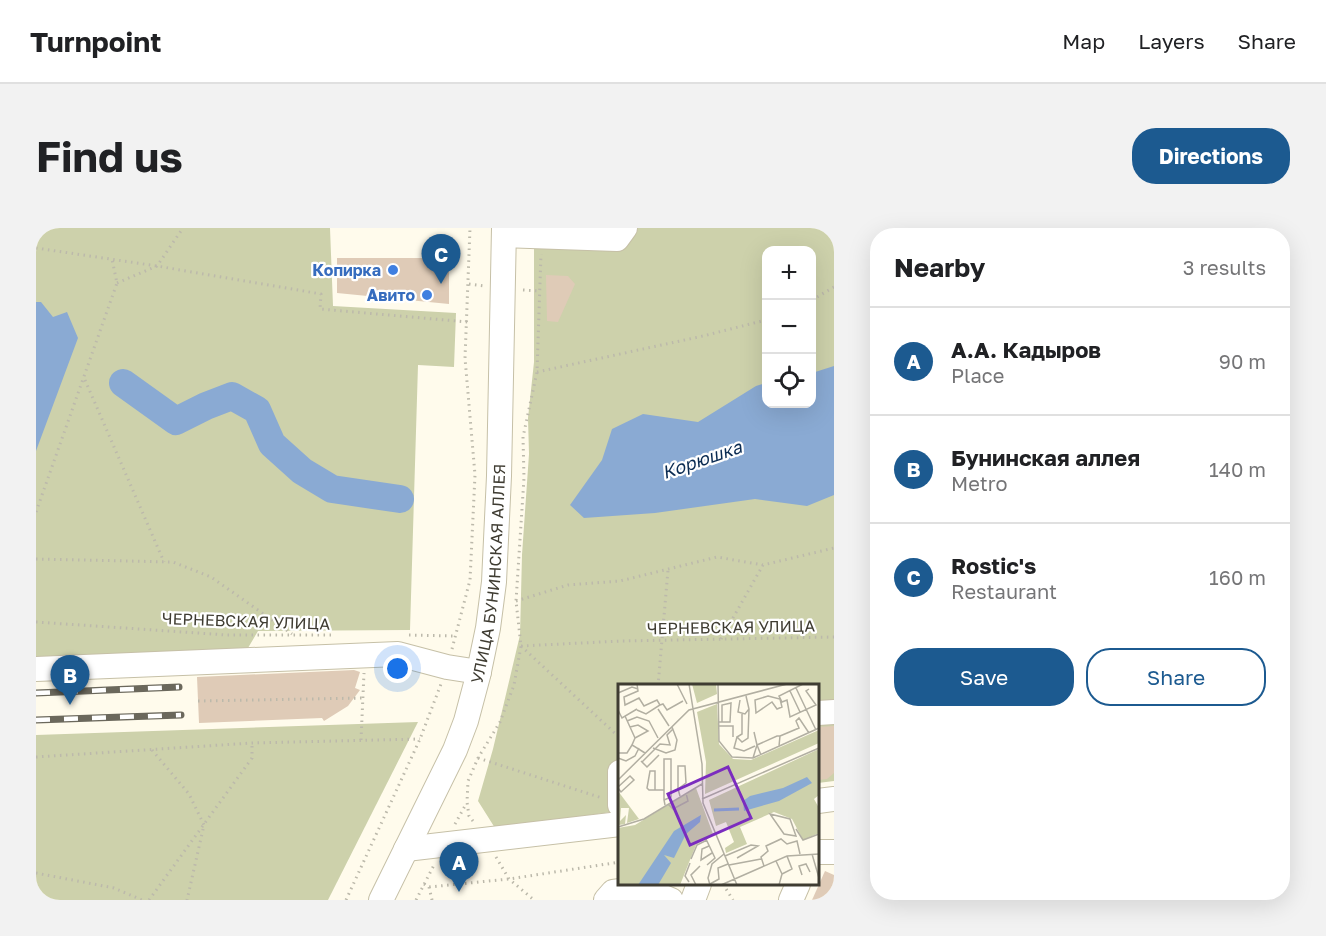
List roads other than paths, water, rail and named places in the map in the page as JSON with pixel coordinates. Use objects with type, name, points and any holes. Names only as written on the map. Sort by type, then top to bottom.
[{"type":"street","points":[[504,231],[541,236],[617,239],[625,228]]},
{"type":"street","name":"УЛИЦА БУНИНСКАЯ АЛЛЕЯ","points":[[381,900],[455,750],[466,722],[488,628],[494,582],[487,475],[504,231]]},
{"type":"street","points":[[36,669],[398,654],[447,667],[479,672]]},
{"type":"street","points":[[819,713],[834,712]]},
{"type":"street","points":[[819,801],[834,799]]},
{"type":"street","points":[[406,849],[618,824]]},
{"type":"street","points":[[693,900],[699,885]]},
{"type":"street","points":[[791,900],[798,885]]},
{"type":"street","points":[[606,900],[613,892],[642,888],[671,900]]},
{"type":"water","points":[[36,302],[41,302],[53,317],[67,312],[78,338],[36,451]]},
{"type":"water","points":[[834,366],[834,495],[807,506],[755,499],[655,513],[584,518],[570,505],[602,460],[612,429],[643,414],[698,422],[762,384],[762,408],[816,408],[816,372]]},
{"type":"waterway","name":"Корюшка","points":[[123,383],[176,421],[232,396],[257,410],[272,444],[302,471],[332,489],[400,499]]},
{"type":"railway","points":[[36,693],[179,687]]},
{"type":"railway","points":[[36,720],[181,715]]},
{"type":"place","name":"Копирка","points":[[393,270]]},
{"type":"place","name":"Rostic's","points":[[441,284]]},
{"type":"place","name":"Авито","points":[[427,295]]},
{"type":"place","name":"Бунинская аллея","points":[[70,705]]},
{"type":"place","name":"А.А. Кадыров","points":[[459,892]]}]
